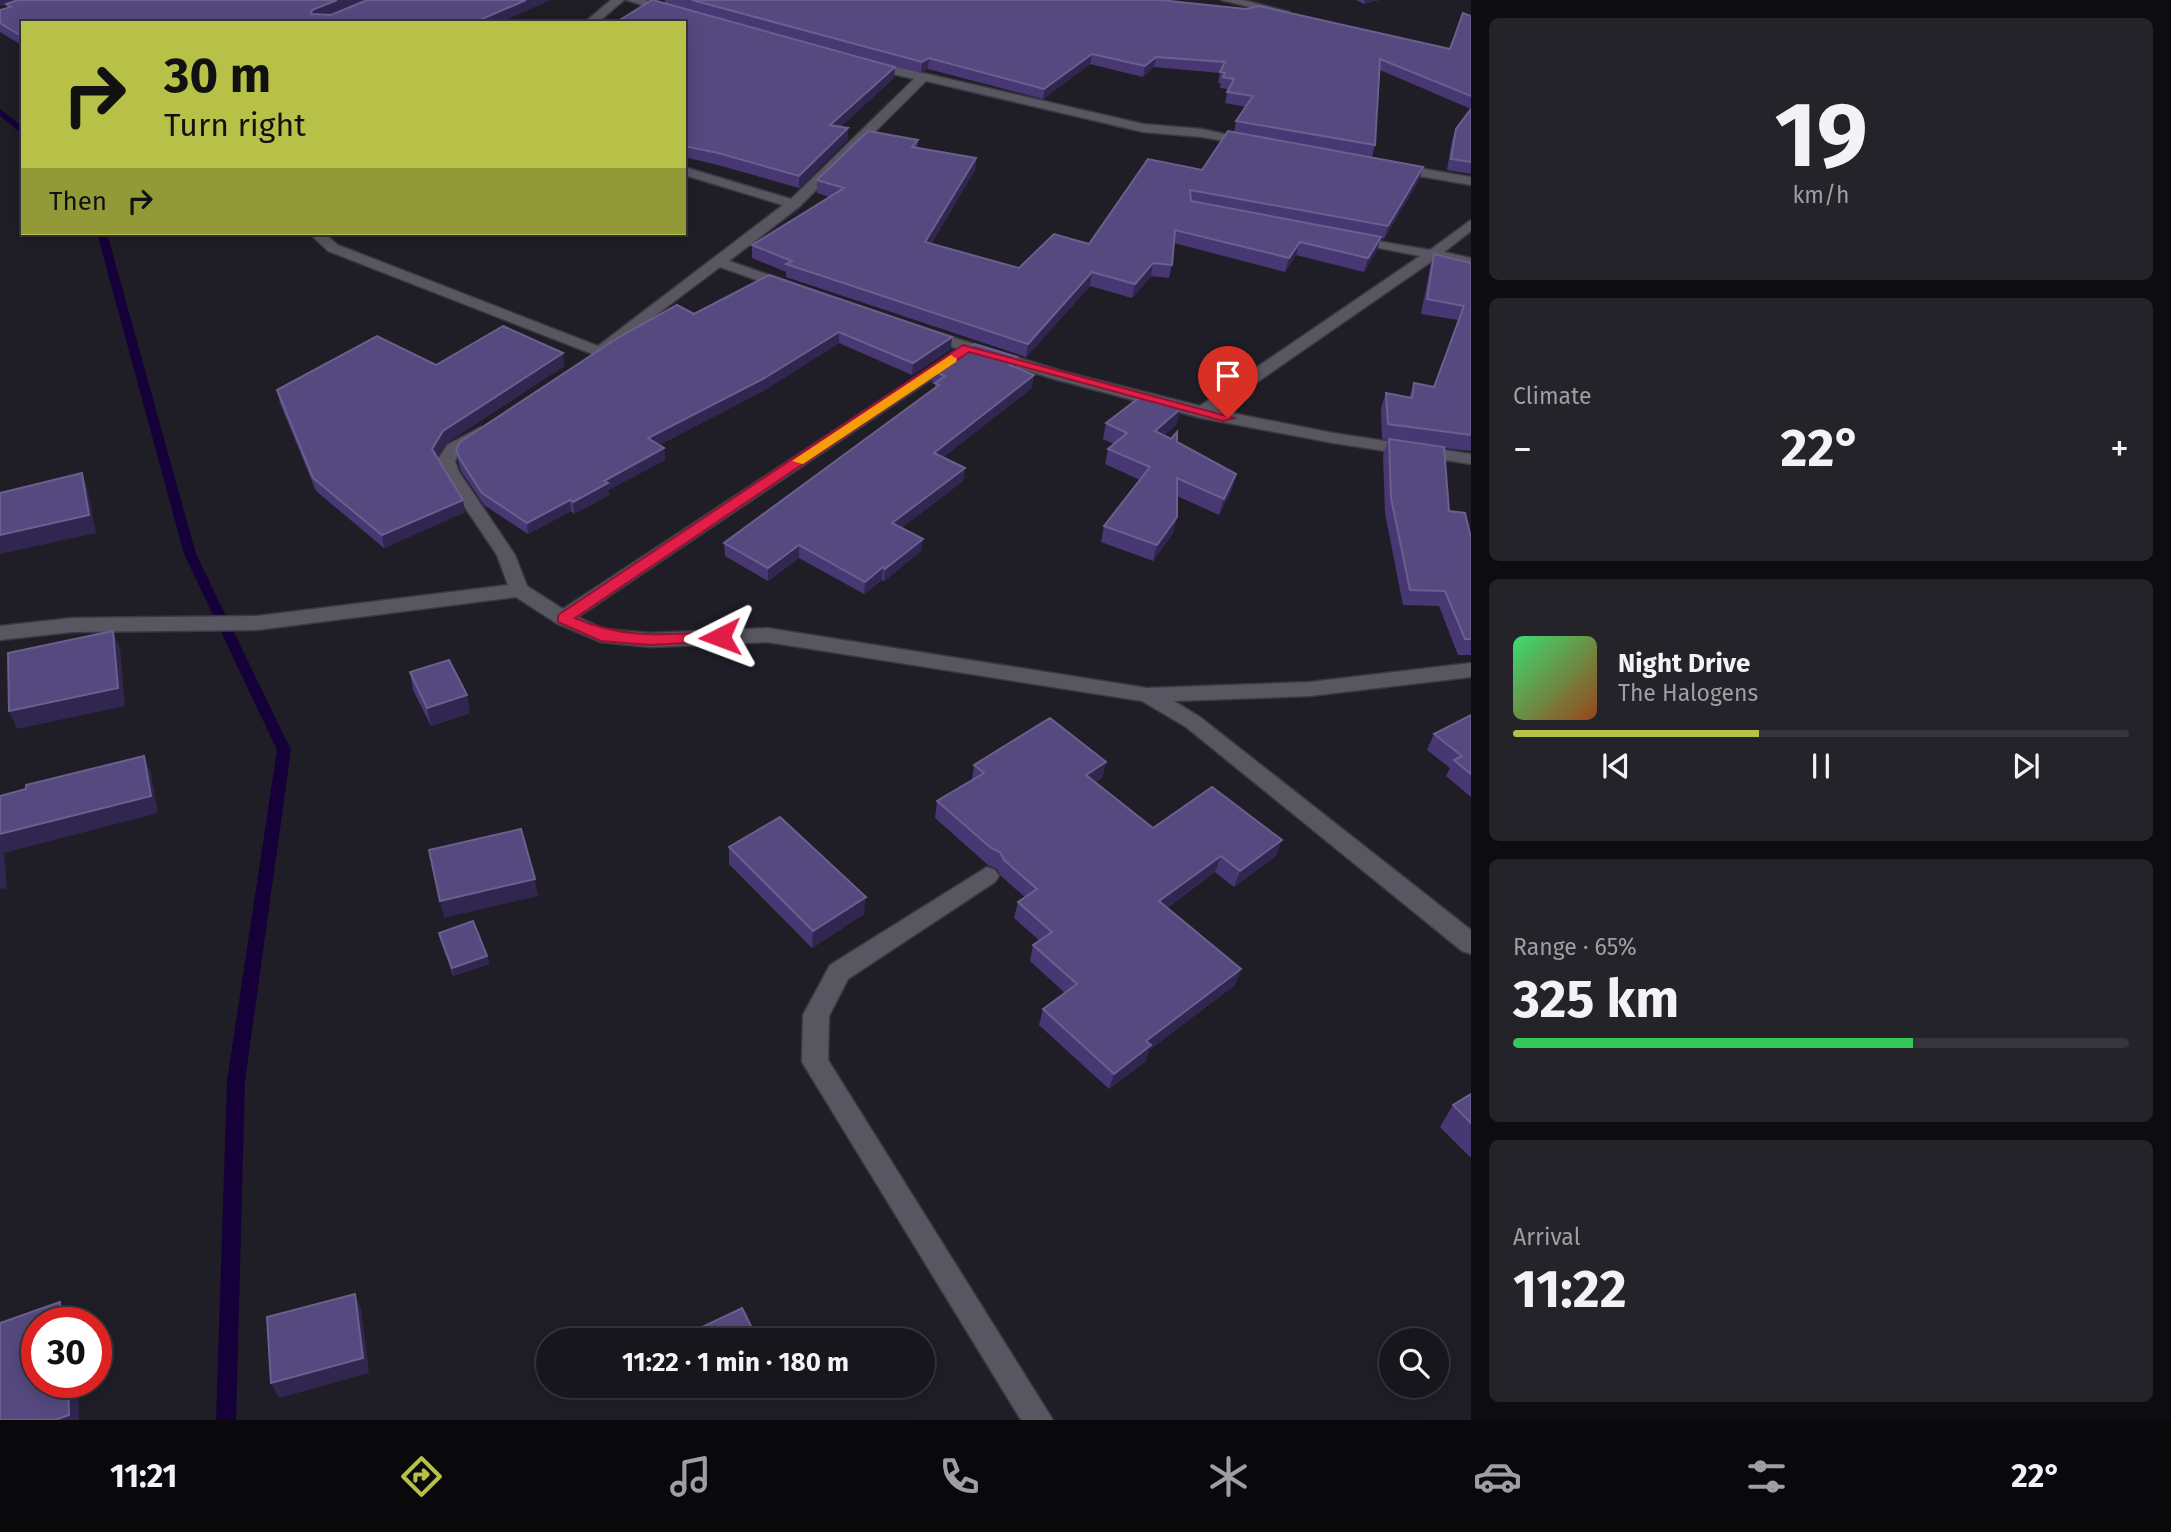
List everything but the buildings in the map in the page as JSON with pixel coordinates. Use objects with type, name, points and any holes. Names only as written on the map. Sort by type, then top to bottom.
[{"type":"street","points":[[592,21],[618,0]]},
{"type":"street","points":[[632,0],[684,14]]},
{"type":"street","points":[[1227,0],[1284,12]]},
{"type":"street","points":[[855,61],[921,79],[1143,128],[1202,133],[1268,145]]},
{"type":"street","points":[[318,235],[333,248],[595,356],[794,204],[921,79]]},
{"type":"street","points":[[1375,164],[1471,181]]},
{"type":"street","points":[[686,172],[794,204]]},
{"type":"street","points":[[1201,413],[1432,255],[1471,223]]},
{"type":"street","points":[[1339,237],[1471,262]]},
{"type":"street","points":[[719,262],[810,294]]},
{"type":"street","points":[[915,330],[968,348],[1201,413],[1392,448],[1471,459]]},
{"type":"street","points":[[563,618],[968,348]]},
{"type":"street","points":[[498,421],[453,449],[446,461],[506,555],[519,590],[563,618],[601,635],[650,640],[767,635],[1147,695],[1310,689],[1471,670]]},
{"type":"street","points":[[0,633],[72,625],[257,623],[519,590]]},
{"type":"street","points":[[1147,695],[1193,722],[1471,944]]},
{"type":"street","points":[[988,876],[839,972],[817,1015],[815,1062],[1038,1420]]},
{"type":"waterway","points":[[0,112],[21,130]]},
{"type":"waterway","points":[[103,235],[190,554],[284,750],[236,1081],[226,1420]]},
{"type":"slow traffic","points":[[799,461],[951,359]]},
{"type":"route","points":[[720,637],[650,640],[601,635],[563,618],[968,348],[1201,413],[1228,418]]}]
